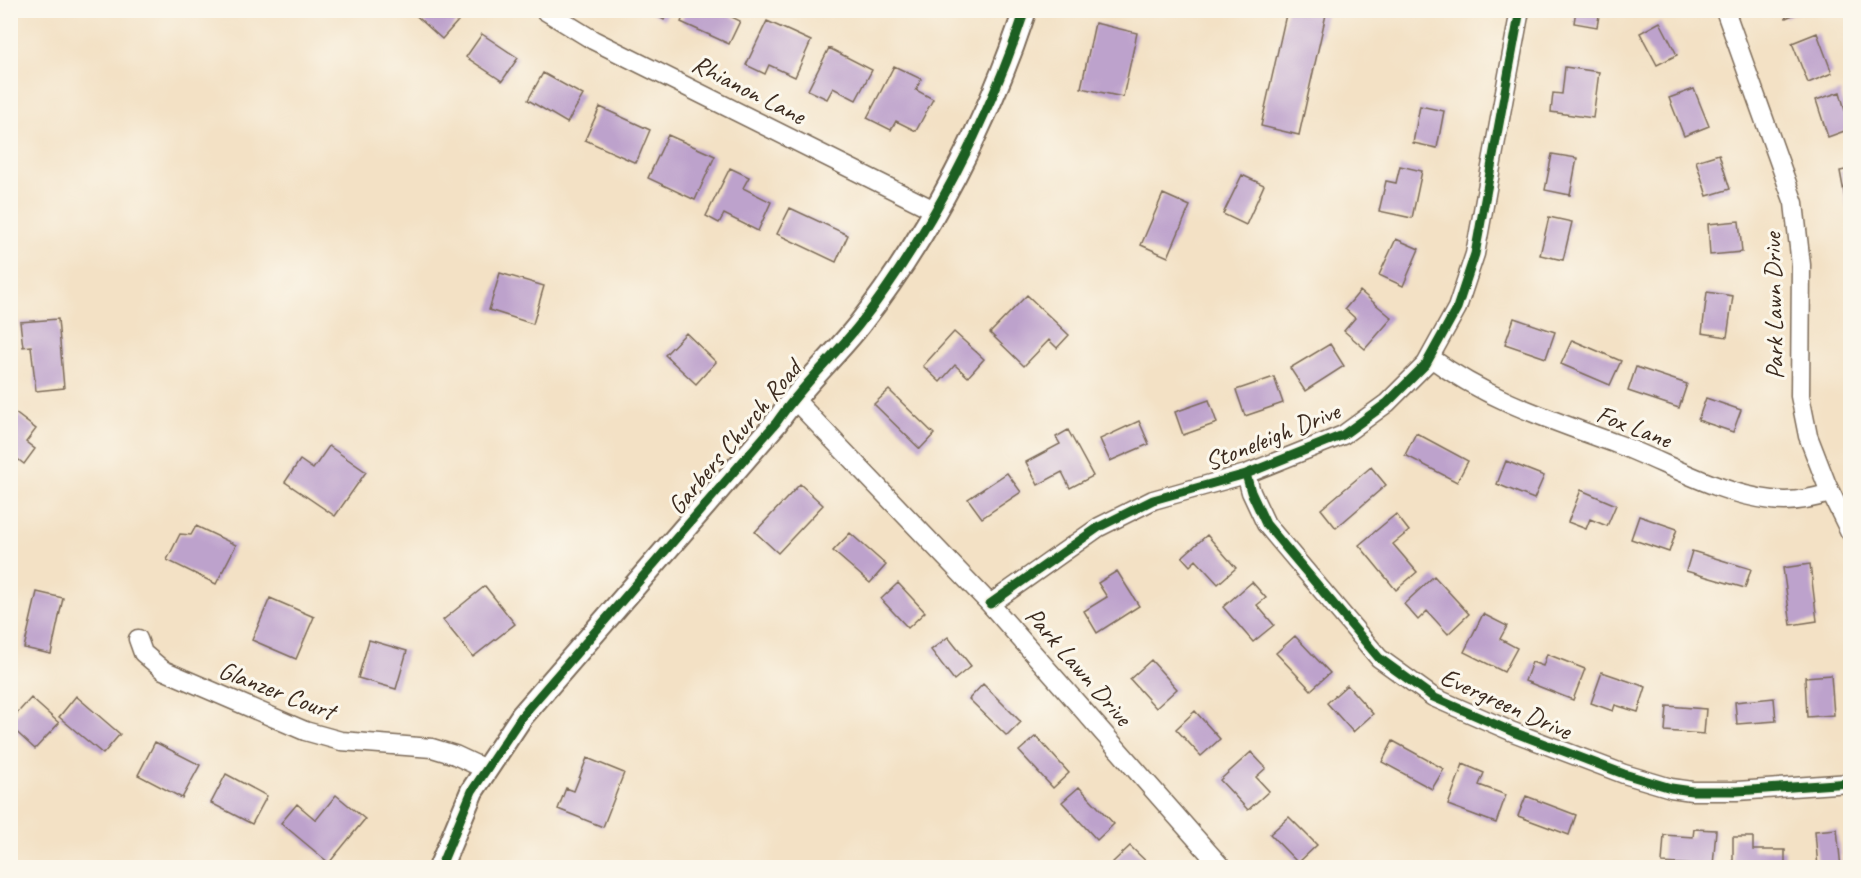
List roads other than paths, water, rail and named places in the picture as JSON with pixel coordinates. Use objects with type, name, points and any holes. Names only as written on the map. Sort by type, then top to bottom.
[{"type":"street","name":"Rhianon Lane","points":[[544,10],[593,40],[934,210]]},
{"type":"street","name":"Garbers Church Road","points":[[440,867],[456,825],[485,769],[530,705],[771,430],[793,398],[859,325],[934,210],[976,130],[1025,10]]},
{"type":"street","name":"Stoneleigh Drive","points":[[990,604],[1099,527],[1153,500],[1246,474],[1343,435],[1387,403],[1431,358],[1457,308],[1474,254],[1520,10]]},
{"type":"street","name":"Park Lawn Drive","points":[[1725,10],[1794,203],[1802,265],[1800,396],[1808,436],[1830,493],[1851,532]]},
{"type":"street","name":"Fox Lane","points":[[1431,358],[1474,388],[1497,398],[1753,497],[1790,501],[1830,493]]},
{"type":"street","name":"Park Lawn Drive","points":[[793,398],[990,604],[1222,867]]},
{"type":"street","name":"Evergreen Drive","points":[[1246,474],[1251,492],[1266,524],[1379,658],[1433,697],[1523,736],[1624,774],[1671,788],[1692,791],[1737,790],[1851,783]]},
{"type":"street","name":"Glanzer Court","points":[[138,639],[143,653],[163,670],[305,731],[341,741],[432,748],[455,755],[485,769]]}]
